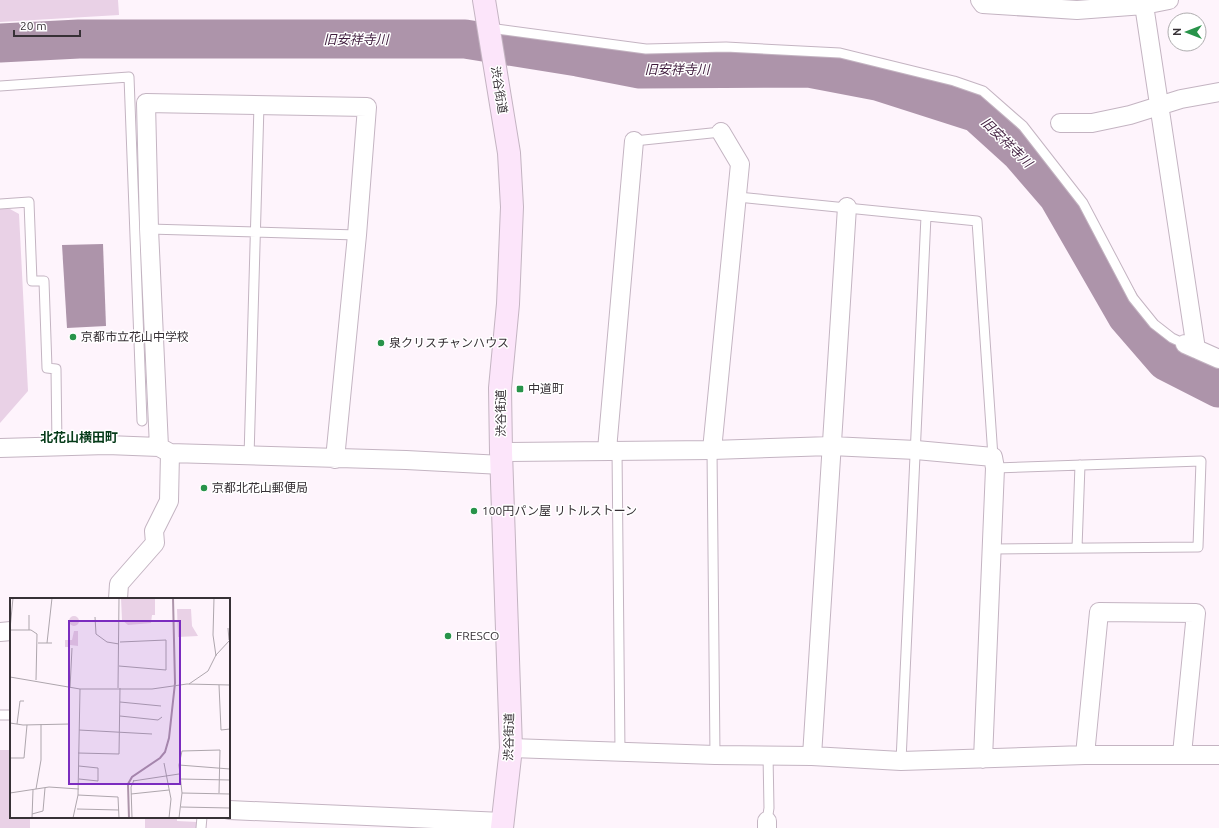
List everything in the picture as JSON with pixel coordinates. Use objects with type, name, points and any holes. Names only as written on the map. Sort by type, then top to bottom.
[{"type":"main road","name":"渋谷街道","points":[[484,0],[509,153],[512,207],[508,304],[500,388],[511,748],[503,825]]},
{"type":"street","points":[[980,0],[983,4],[1078,5],[1144,5],[1170,0]]},
{"type":"street","points":[[1144,5],[1160,106],[1191,347],[1219,359]]},
{"type":"street","points":[[1060,123],[1092,123],[1130,115],[1160,106],[1219,92]]},
{"type":"street","points":[[118,598],[119,584],[155,543],[154,531],[169,501],[148,229],[146,103],[367,107],[357,235],[335,459]]},
{"type":"street","points":[[712,450],[738,197],[740,164],[721,132]]},
{"type":"street","points":[[612,450],[634,142]]},
{"type":"street","points":[[812,756],[846,207]]},
{"type":"street","points":[[0,448],[107,445],[249,457],[335,459],[501,459],[612,450],[712,450],[831,446],[916,450],[994,462],[993,550],[983,759]]},
{"type":"street","points":[[1085,756],[1099,612],[1196,613],[1182,754]]},
{"type":"street","points":[[0,632],[10,631]]},
{"type":"street","points":[[511,748],[715,755],[812,756],[901,761],[1182,754],[1219,756]]},
{"type":"street","points":[[230,810],[503,825]]},
{"type":"lane","points":[[489,28],[646,48],[726,47],[840,53],[954,81],[983,91],[1023,126],[1083,203],[1133,298],[1154,324],[1172,338],[1191,347]]},
{"type":"lane","points":[[0,86],[128,77],[142,421]]},
{"type":"lane","points":[[249,457],[254,231],[259,105]]},
{"type":"lane","points":[[634,142],[721,132]]},
{"type":"lane","points":[[738,197],[977,221],[994,462],[1080,465],[1201,461],[1198,547],[993,550]]},
{"type":"lane","points":[[0,204],[29,202],[32,281],[44,281],[46,368],[56,369],[57,446]]},
{"type":"lane","points":[[901,761],[926,216]]},
{"type":"lane","points":[[148,229],[357,235]]},
{"type":"lane","points":[[612,450],[620,751]]},
{"type":"lane","points":[[712,450],[715,755]]},
{"type":"lane","points":[[1077,548],[1080,465]]},
{"type":"lane","points":[[767,824],[769,808],[768,756]]},
{"type":"shaded area","points":[[0,0],[118,0],[119,15],[0,22]]},
{"type":"shaded area","points":[[0,209],[10,209],[19,214],[28,391],[0,423]]},
{"type":"shaded area","points":[[103,244],[106,326],[67,328],[62,245]]},
{"type":"shaded area","points":[[0,750],[10,750],[10,818],[30,818],[30,828],[0,828]]},
{"type":"shaded area","points":[[145,818],[177,818],[177,821],[197,822],[196,828],[145,828]]},
{"type":"waterway","name":"旧安祥寺川","points":[[0,43],[79,39],[465,39],[578,57],[640,69],[809,68],[877,81],[977,113],[1020,152],[1058,196],[1127,316],[1166,361],[1219,388]]},
{"type":"place","name":"京都市立花山中学校","points":[[73,337]]},
{"type":"place","name":"泉クリスチャンハウス","points":[[381,343]]},
{"type":"place","name":"中道町","points":[[520,389]]},
{"type":"place","name":"京都北花山郵便局","points":[[204,488]]},
{"type":"place","name":"100円パン屋 リトルストーン","points":[[474,511]]},
{"type":"place","name":"FRESCO","points":[[448,636]]},
{"type":"district","name":"北花山横田町","points":[[79,437]]}]
